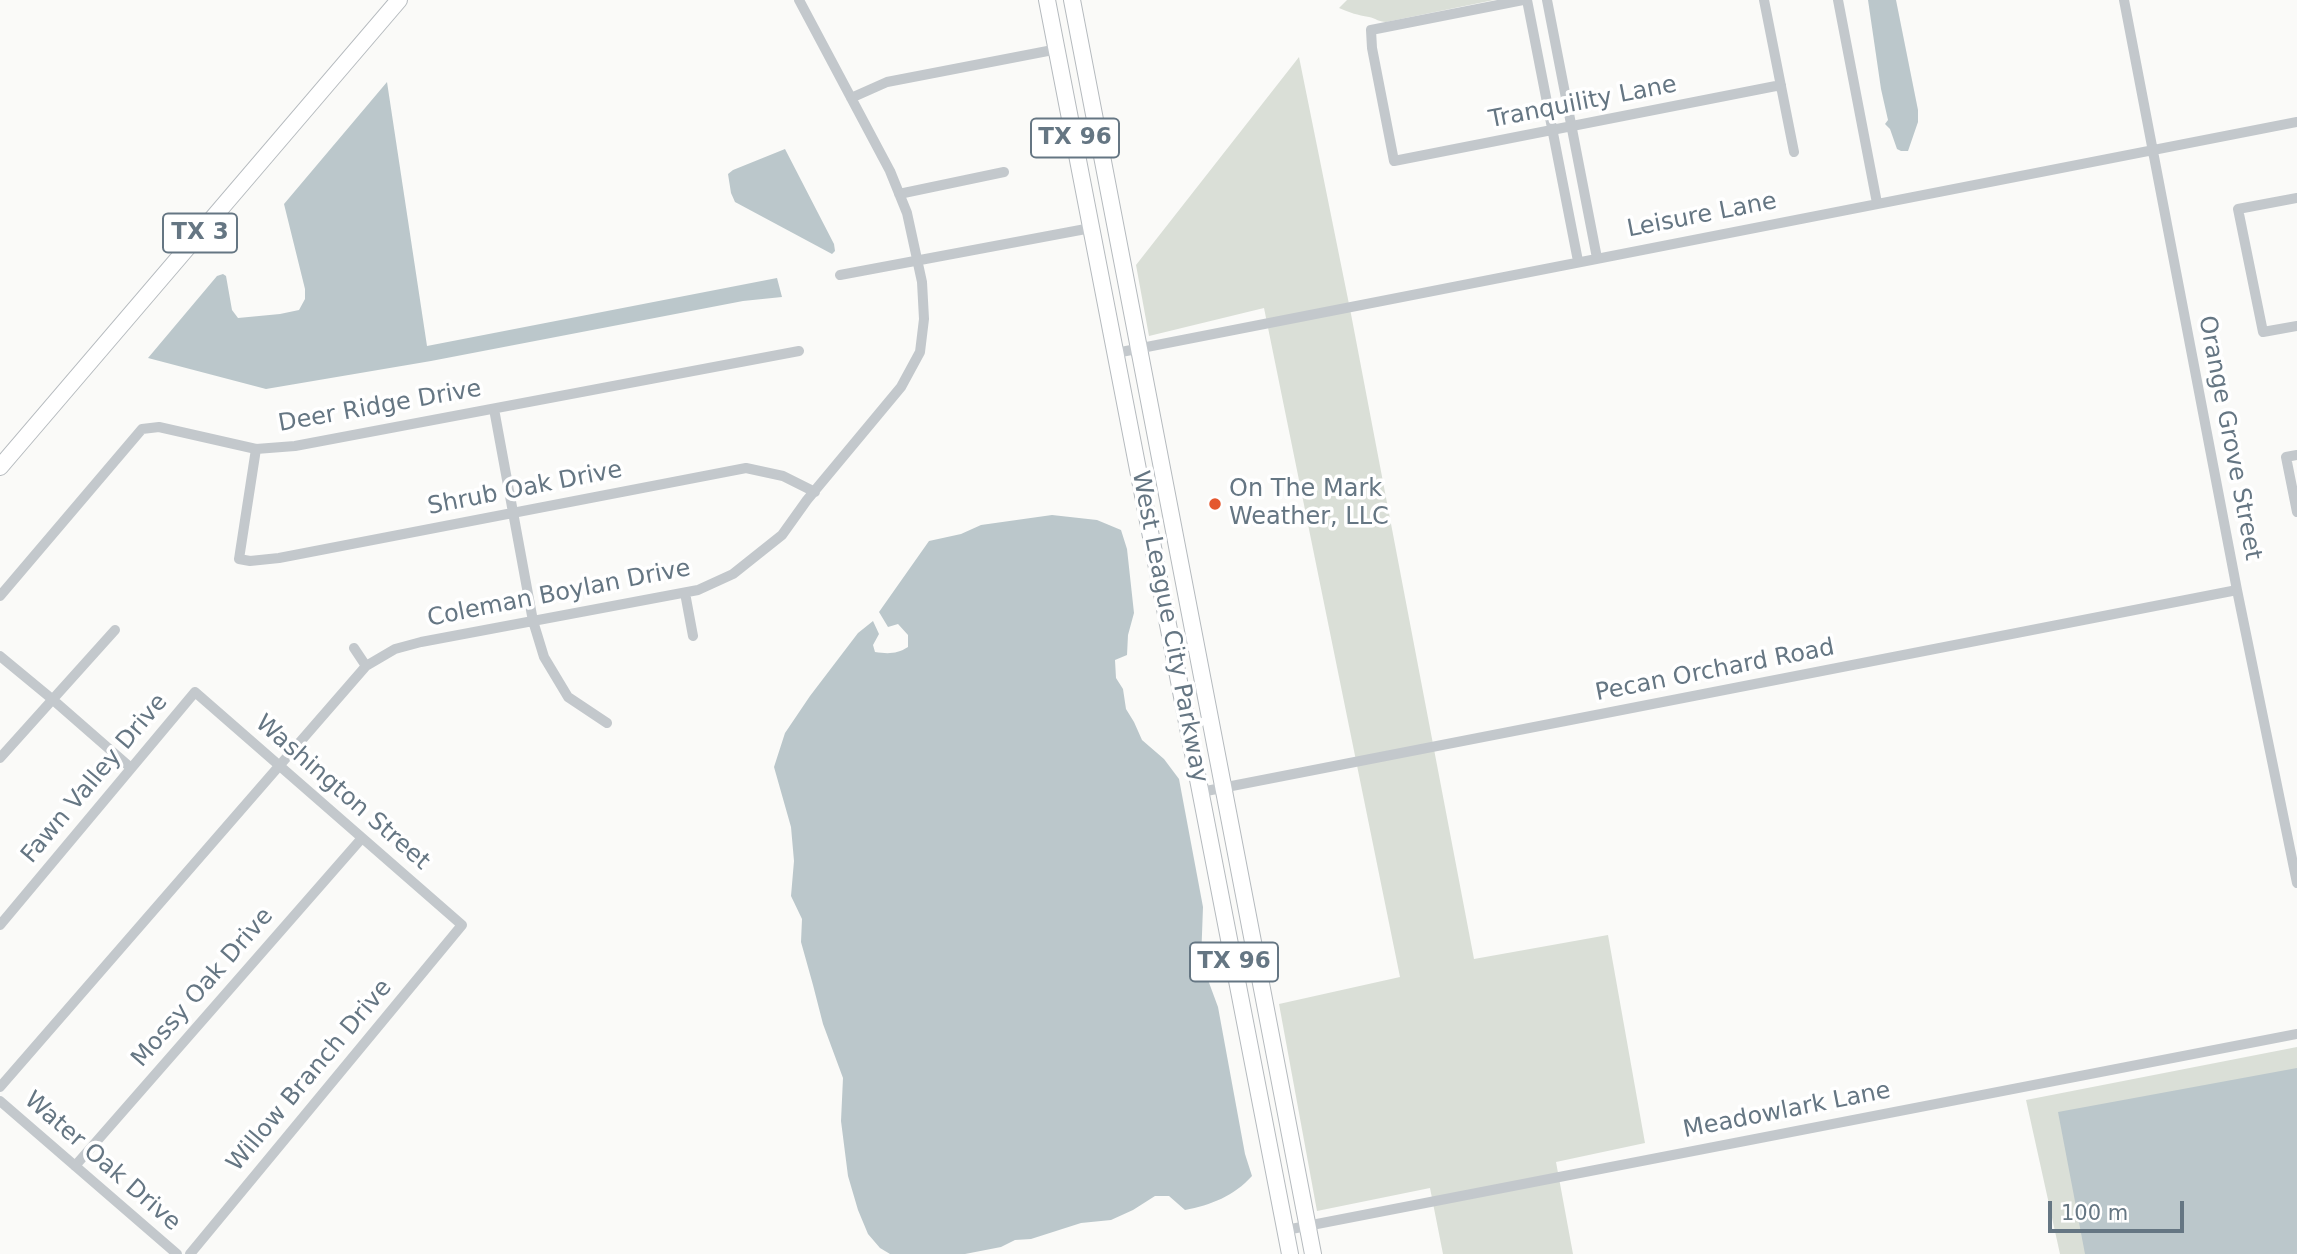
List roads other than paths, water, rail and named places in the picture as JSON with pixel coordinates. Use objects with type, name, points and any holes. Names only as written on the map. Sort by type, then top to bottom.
[{"type":"main road","name":"TX 3","points":[[0,467],[399,0]]},
{"type":"main road","name":"West League City Parkway","points":[[1047,0],[1290,1254]]},
{"type":"main road","name":"West League City Parkway","points":[[1072,0],[1313,1254]]},
{"type":"main road","points":[[1058,49],[1081,44]]},
{"type":"street","name":"Coleman Boylan Drive","points":[[0,1087],[366,666],[395,649],[421,642],[685,593],[733,574],[782,535],[901,387],[920,352],[924,319],[922,282],[907,213],[890,171],[799,0]]},
{"type":"street","points":[[1525,0],[1578,261]]},
{"type":"street","name":"Tranquility Lane","points":[[1525,0],[1371,30],[1372,48],[1394,161],[1781,85]]},
{"type":"street","points":[[1547,0],[1597,258]]},
{"type":"street","points":[[1764,0],[1794,152]]},
{"type":"street","points":[[1838,0],[1877,203]]},
{"type":"street","name":"Orange Grove Street","points":[[2124,0],[2237,590],[2297,883]]},
{"type":"street","points":[[851,98],[887,82],[1058,49]]},
{"type":"street","name":"Leisure Lane","points":[[1116,353],[2297,121]]},
{"type":"street","points":[[899,194],[1004,172]]},
{"type":"street","points":[[2297,198],[2238,209],[2263,332],[2297,326]]},
{"type":"street","points":[[840,275],[1091,228]]},
{"type":"street","name":"Deer Ridge Drive","points":[[0,596],[142,429],[159,427],[256,449],[295,446],[799,351]]},
{"type":"street","points":[[494,409],[533,621],[544,657],[568,697],[607,723]]},
{"type":"street","name":"Shrub Oak Drive","points":[[256,449],[239,559],[250,561],[279,558],[746,468],[783,475],[814,492]]},
{"type":"street","points":[[2291,456],[2297,512]]},
{"type":"street","name":"Pecan Orchard Road","points":[[1201,793],[2237,590]]},
{"type":"street","points":[[685,593],[692,636]]},
{"type":"street","points":[[0,758],[115,630]]},
{"type":"street","points":[[355,648],[366,666]]},
{"type":"street","points":[[0,656],[131,768]]},
{"type":"street","name":"Washington Street","points":[[195,692],[462,925]]},
{"type":"street","name":"Fawn Valley Drive","points":[[0,925],[195,692]]},
{"type":"street","name":"Mossy Oak Drive","points":[[75,1166],[362,838]]},
{"type":"street","name":"Willow Branch Drive","points":[[190,1254],[462,925]]},
{"type":"street","name":"Meadowlark Lane","points":[[1286,1230],[2297,1034]]},
{"type":"street","name":"Water Oak Drive","points":[[0,1101],[177,1254]]},
{"type":"place","name":"On The Mark Weather, LLC","points":[[1215,504]]}]
